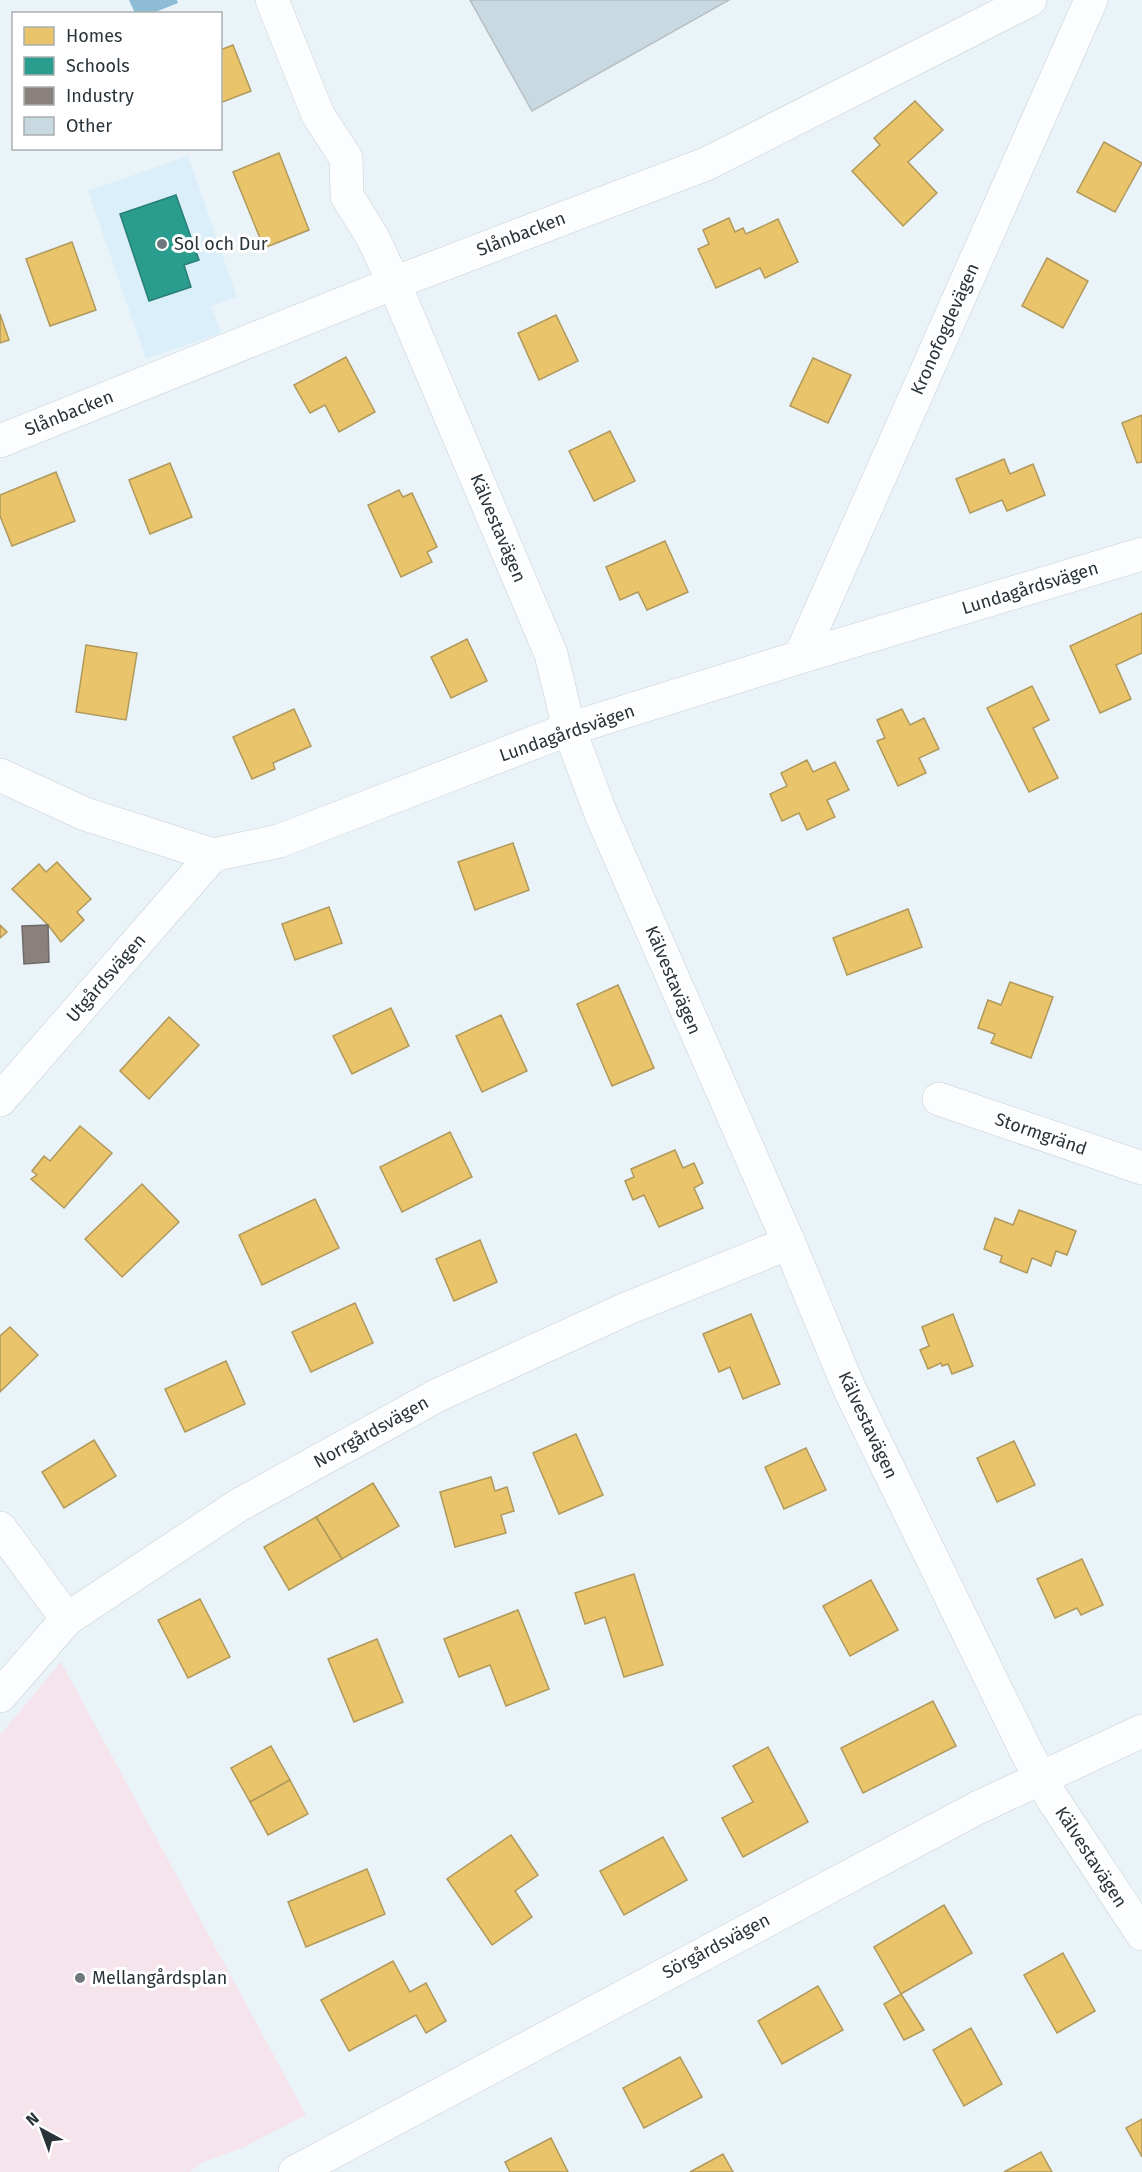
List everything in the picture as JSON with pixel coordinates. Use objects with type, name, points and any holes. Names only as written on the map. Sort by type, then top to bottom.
[{"type":"street","name":"Kälvestavägen","points":[[272,0],[318,116],[346,158],[347,196],[373,238],[394,283],[551,654],[569,729],[601,814],[789,1243],[849,1388],[1040,1777],[1142,1934]]},
{"type":"street","name":"Slånbacken","points":[[0,441],[394,283],[706,164],[1030,0]]},
{"type":"street","name":"Kronofogdevägen","points":[[800,657],[1091,0]]},
{"type":"street","name":"Lundagårdsvägen","points":[[0,775],[85,814],[213,855],[279,842],[569,729],[1142,554]]},
{"type":"street","name":"Utgårdsvägen","points":[[0,1100],[213,855]]},
{"type":"street","name":"Stormgränd","points":[[939,1099],[1142,1168]]},
{"type":"street","name":"Norrgårdsvägen","points":[[0,1696],[67,1619],[238,1504],[438,1395],[626,1309],[789,1243]]},
{"type":"street","points":[[0,1528],[67,1619]]},
{"type":"street","name":"Sörgårdsvägen","points":[[295,2172],[966,1813],[1142,1731]]},
{"type":"shaded area","name":"Sol och Dur","points":[[188,156],[237,297],[211,306],[221,333],[146,359],[88,191]]},
{"type":"shaded area","points":[[61,1662],[306,2115],[242,2148],[201,2163],[190,2172],[0,2172],[0,1735]]},
{"type":"water","points":[[129,0],[177,0],[178,3],[156,12],[135,12]]},
{"type":"building: Homes","points":[[233,45],[251,91],[222,102],[222,49]]},
{"type":"building: Homes","points":[[915,101],[943,130],[908,162],[937,193],[903,226],[852,171],[880,145],[874,138]]},
{"type":"building: Homes","points":[[1104,142],[1142,163],[1115,212],[1077,192]]},
{"type":"building: Homes","points":[[279,153],[309,230],[264,248],[233,172]]},
{"type":"building: Homes","points":[[729,218],[735,232],[743,228],[746,234],[778,219],[798,262],[765,278],[760,268],[716,288],[698,249],[709,244],[703,230]]},
{"type":"building: Homes","points":[[72,242],[96,310],[50,326],[26,259]]},
{"type":"building: Homes","points":[[1047,258],[1088,281],[1063,328],[1022,306]]},
{"type":"building: Homes","points":[[0,314],[9,340],[0,343]]},
{"type":"building: Homes","points":[[556,315],[578,361],[539,380],[518,333]]},
{"type":"building: Homes","points":[[346,357],[375,412],[339,432],[325,405],[310,413],[294,385]]},
{"type":"building: Homes","points":[[813,358],[851,375],[828,423],[790,406]]},
{"type":"building: Homes","points":[[1142,415],[1142,462],[1137,463],[1122,423]]},
{"type":"building: Homes","points":[[610,431],[635,481],[594,501],[569,451]]},
{"type":"building: Homes","points":[[1004,459],[1010,474],[1033,464],[1045,495],[1007,511],[1002,500],[970,513],[956,479]]},
{"type":"building: Homes","points":[[170,463],[192,517],[150,534],[129,480]]},
{"type":"building: Homes","points":[[56,472],[75,521],[12,546],[0,516],[0,495]]},
{"type":"building: Homes","points":[[399,490],[403,497],[412,493],[437,547],[427,552],[432,562],[401,577],[368,505]]},
{"type":"building: Homes","points":[[665,541],[688,592],[647,610],[638,592],[620,600],[606,567]]},
{"type":"building: Homes","points":[[1142,613],[1142,653],[1116,665],[1131,699],[1100,713],[1070,646]]},
{"type":"building: Homes","points":[[467,639],[487,681],[451,698],[431,657]]},
{"type":"building: Homes","points":[[86,645],[137,653],[126,720],[76,712]]},
{"type":"building: Homes","points":[[1032,686],[1049,720],[1033,728],[1058,778],[1029,792],[987,708]]},
{"type":"building: Homes","points":[[294,709],[311,746],[273,763],[275,769],[252,779],[233,737]]},
{"type":"building: Homes","points":[[902,709],[910,725],[924,718],[939,749],[919,758],[926,773],[898,786],[877,741],[885,738],[877,720]]},
{"type":"building: Homes","points":[[807,760],[813,772],[835,762],[849,790],[827,800],[835,817],[807,830],[799,813],[782,821],[770,794],[787,786],[781,773]]},
{"type":"building: Homes","points":[[513,843],[529,890],[475,910],[458,862]]},
{"type":"building: Homes","points":[[57,862],[91,899],[77,912],[84,920],[61,942],[48,925],[12,889],[39,864],[46,872]]},
{"type":"building: Homes","points":[[329,907],[342,943],[295,960],[282,924]]},
{"type":"building: Homes","points":[[908,909],[922,947],[847,975],[833,938]]},
{"type":"building: Homes","points":[[0,925],[7,932],[0,938]]},
{"type":"building: Homes","points":[[1010,982],[1053,997],[1031,1058],[991,1043],[995,1034],[978,1028],[988,1000],[1001,1005]]},
{"type":"building: Homes","points":[[618,985],[654,1068],[612,1086],[577,1004]]},
{"type":"building: Homes","points":[[391,1008],[409,1046],[352,1074],[333,1036]]},
{"type":"building: Homes","points":[[501,1015],[527,1071],[482,1092],[456,1036]]},
{"type":"building: Homes","points":[[169,1017],[199,1045],[149,1099],[120,1071]]},
{"type":"building: Homes","points":[[80,1126],[112,1153],[64,1208],[31,1179],[37,1175],[32,1171],[44,1156],[50,1161]]},
{"type":"building: Homes","points":[[450,1132],[472,1177],[402,1212],[380,1167]]},
{"type":"building: Homes","points":[[675,1150],[683,1168],[694,1163],[703,1183],[694,1188],[703,1208],[659,1227],[644,1195],[633,1200],[625,1181],[634,1177],[631,1169]]},
{"type":"building: Homes","points":[[142,1184],[179,1222],[122,1277],[85,1239]]},
{"type":"building: Homes","points":[[315,1199],[339,1248],[262,1285],[239,1235]]},
{"type":"building: Homes","points":[[1019,1210],[1076,1231],[1067,1255],[1056,1251],[1051,1266],[1032,1258],[1027,1273],[1000,1262],[1002,1256],[984,1249],[995,1218],[1013,1225]]},
{"type":"building: Homes","points":[[480,1240],[497,1282],[454,1301],[436,1259]]},
{"type":"building: Homes","points":[[355,1303],[373,1343],[311,1372],[292,1332]]},
{"type":"building: Homes","points":[[751,1314],[780,1384],[743,1399],[730,1367],[719,1372],[703,1334]]},
{"type":"building: Homes","points":[[953,1314],[973,1366],[952,1374],[948,1364],[942,1366],[941,1363],[928,1369],[920,1350],[929,1346],[922,1327]]},
{"type":"building: Homes","points":[[10,1327],[38,1355],[0,1392],[0,1336]]},
{"type":"building: Homes","points":[[226,1361],[245,1404],[185,1432],[165,1389]]},
{"type":"building: Homes","points":[[576,1434],[603,1495],[559,1514],[533,1453]]},
{"type":"building: Homes","points":[[94,1440],[116,1476],[64,1508],[42,1472]]},
{"type":"building: Homes","points":[[1014,1441],[1035,1485],[997,1502],[977,1458]]},
{"type":"building: Homes","points":[[806,1448],[826,1490],[784,1509],[765,1467]]},
{"type":"building: Homes","points":[[491,1477],[495,1491],[507,1487],[514,1511],[501,1515],[506,1533],[455,1547],[440,1492]]},
{"type":"building: Homes","points":[[373,1483],[399,1526],[342,1559],[316,1517]]},
{"type":"building: Homes","points":[[316,1517],[342,1559],[289,1590],[264,1547]]},
{"type":"building: Homes","points":[[1082,1559],[1103,1605],[1081,1615],[1077,1608],[1055,1618],[1037,1579]]},
{"type":"building: Homes","points":[[634,1574],[663,1665],[624,1677],[605,1617],[585,1624],[575,1593]]},
{"type":"building: Homes","points":[[871,1580],[898,1630],[850,1656],[823,1606]]},
{"type":"building: Homes","points":[[200,1599],[230,1657],[188,1678],[158,1620]]},
{"type":"building: Homes","points":[[518,1610],[549,1689],[506,1706],[490,1665],[459,1677],[444,1639]]},
{"type":"building: Homes","points":[[377,1639],[403,1702],[354,1722],[328,1659]]},
{"type":"building: Homes","points":[[933,1701],[956,1746],[863,1793],[841,1748]]},
{"type":"building: Homes","points":[[271,1746],[290,1780],[250,1802],[231,1768]]},
{"type":"building: Homes","points":[[768,1747],[808,1822],[743,1857],[722,1818],[753,1802],[733,1766]]},
{"type":"building: Homes","points":[[290,1780],[308,1814],[268,1835],[250,1802]]},
{"type":"building: Homes","points":[[511,1835],[538,1875],[515,1891],[532,1917],[492,1945],[447,1879]]},
{"type":"building: Homes","points":[[663,1837],[687,1880],[624,1915],[600,1871]]},
{"type":"building: Homes","points":[[367,1869],[385,1914],[306,1947],[288,1902]]},
{"type":"building: Homes","points":[[944,1905],[972,1953],[901,1994],[874,1947]]},
{"type":"building: Homes","points":[[1063,1953],[1095,2011],[1057,2033],[1024,1975]]},
{"type":"building: Homes","points":[[393,1961],[410,1992],[426,1983],[446,2021],[426,2033],[416,2015],[349,2051],[321,2000]]},
{"type":"building: Homes","points":[[818,1986],[843,2030],[782,2064],[758,2021]]},
{"type":"building: Homes","points":[[901,1994],[924,2030],[904,2040],[884,2004]]},
{"type":"building: Homes","points":[[971,2028],[1002,2084],[964,2106],[933,2050]]},
{"type":"building: Homes","points":[[680,2057],[702,2097],[644,2128],[623,2088]]},
{"type":"building: Homes","points":[[1142,2119],[1142,2157],[1126,2128]]},
{"type":"building: Homes","points":[[551,2138],[568,2172],[510,2172],[505,2162]]},
{"type":"building: Homes","points":[[1041,2152],[1052,2172],[1004,2172]]},
{"type":"building: Homes","points":[[723,2154],[733,2172],[690,2172]]},
{"type":"building: Schools","points":[[176,195],[199,260],[184,265],[191,287],[149,301],[120,214]]},
{"type":"building: Industry","points":[[48,925],[49,962],[24,964],[22,926]]},
{"type":"building: Other","points":[[470,0],[729,0],[532,111]]},
{"type":"place","name":"Sol och Dur","points":[[162,244]]},
{"type":"place","name":"Mellangårdsplan","points":[[80,1978]]}]
